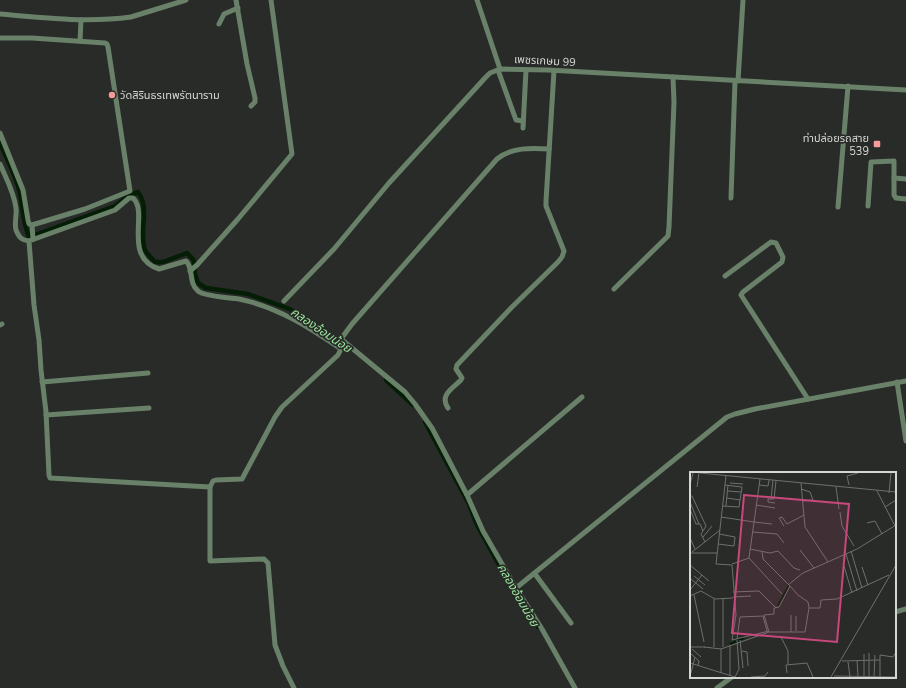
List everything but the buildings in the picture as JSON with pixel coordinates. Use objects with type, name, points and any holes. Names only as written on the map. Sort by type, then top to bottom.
[{"type":"street","points":[[0,14],[81,20],[131,17],[186,0]]},
{"type":"street","points":[[236,0],[247,64],[255,98],[255,102],[251,106]]},
{"type":"street","points":[[191,270],[197,265],[292,154],[271,0]]},
{"type":"street","points":[[477,0],[516,120],[523,121]]},
{"type":"street","points":[[732,198],[737,81],[743,0]]},
{"type":"street","points":[[219,24],[224,14],[238,8]]},
{"type":"street","points":[[80,41],[81,20]]},
{"type":"street","points":[[0,38],[32,38],[105,43],[108,47],[130,191],[32,228]]},
{"type":"street","name":"เพชรเกษม 99","points":[[284,301],[341,241],[389,183],[485,78],[490,73],[499,69],[906,90]]},
{"type":"street","points":[[523,128],[526,70]]},
{"type":"street","points":[[448,408],[444,402],[445,397],[462,380],[456,369],[457,365],[512,307],[558,262],[564,254],[546,206],[554,71]]},
{"type":"street","points":[[614,289],[668,236],[674,102],[673,77]]},
{"type":"street","points":[[838,207],[848,86]]},
{"type":"street","points":[[0,132],[23,190],[28,220],[32,228],[29,240],[34,305],[46,415],[50,478],[210,487]]},
{"type":"street","points":[[294,688],[275,645],[271,589],[267,560],[210,560],[210,487],[213,481],[216,480],[242,479],[278,412],[335,358],[341,349],[341,340],[352,324],[497,159],[505,152],[532,148],[549,149]]},
{"type":"street","points":[[868,206],[871,162],[894,161],[894,195],[896,198],[906,199]]},
{"type":"street","points":[[0,164],[15,201],[15,228],[20,237],[29,240],[115,210],[129,198],[133,198],[136,201],[138,213],[138,246],[144,258],[149,263],[159,269],[186,260],[191,270],[193,285],[199,292],[203,294],[254,302],[274,310],[300,322],[341,349]]},
{"type":"street","points":[[894,178],[906,179]]},
{"type":"street","points":[[725,276],[771,242],[776,243],[783,257],[782,262],[742,292],[741,295],[808,399]]},
{"type":"street","points":[[341,340],[404,392],[415,404],[432,428],[483,531],[542,629],[575,688]]},
{"type":"street","points":[[42,382],[148,373]]},
{"type":"street","points":[[516,588],[727,417],[748,410],[906,381]]},
{"type":"street","points":[[897,382],[906,441]]},
{"type":"street","points":[[467,496],[582,397]]},
{"type":"street","points":[[46,415],[149,408]]},
{"type":"street","points":[[535,574],[571,623]]},
{"type":"street","points":[[896,612],[906,609]]},
{"type":"street","points":[[717,688],[731,678]]},
{"type":"waterway","name":"คลองอ้อมน้อย","points":[[0,143],[18,186],[25,225],[29,237],[115,206],[129,195],[138,192],[144,206],[143,243],[146,252],[155,262],[163,262],[187,253],[194,261],[195,274],[198,283],[206,288],[248,294],[290,309],[350,349]]},
{"type":"waterway","name":"คลองอ้อมน้อย","points":[[386,380],[413,405]]},
{"type":"waterway","name":"คลองอ้อมน้อย","points":[[425,422],[469,504],[476,523],[511,587],[538,627]]},
{"type":"place","name":"วัดสิรินธรเทพรัตนาราม","points":[[112,95]]},
{"type":"place","name":"ท่าปล่อยรถสาย 539","points":[[877,144]]}]
